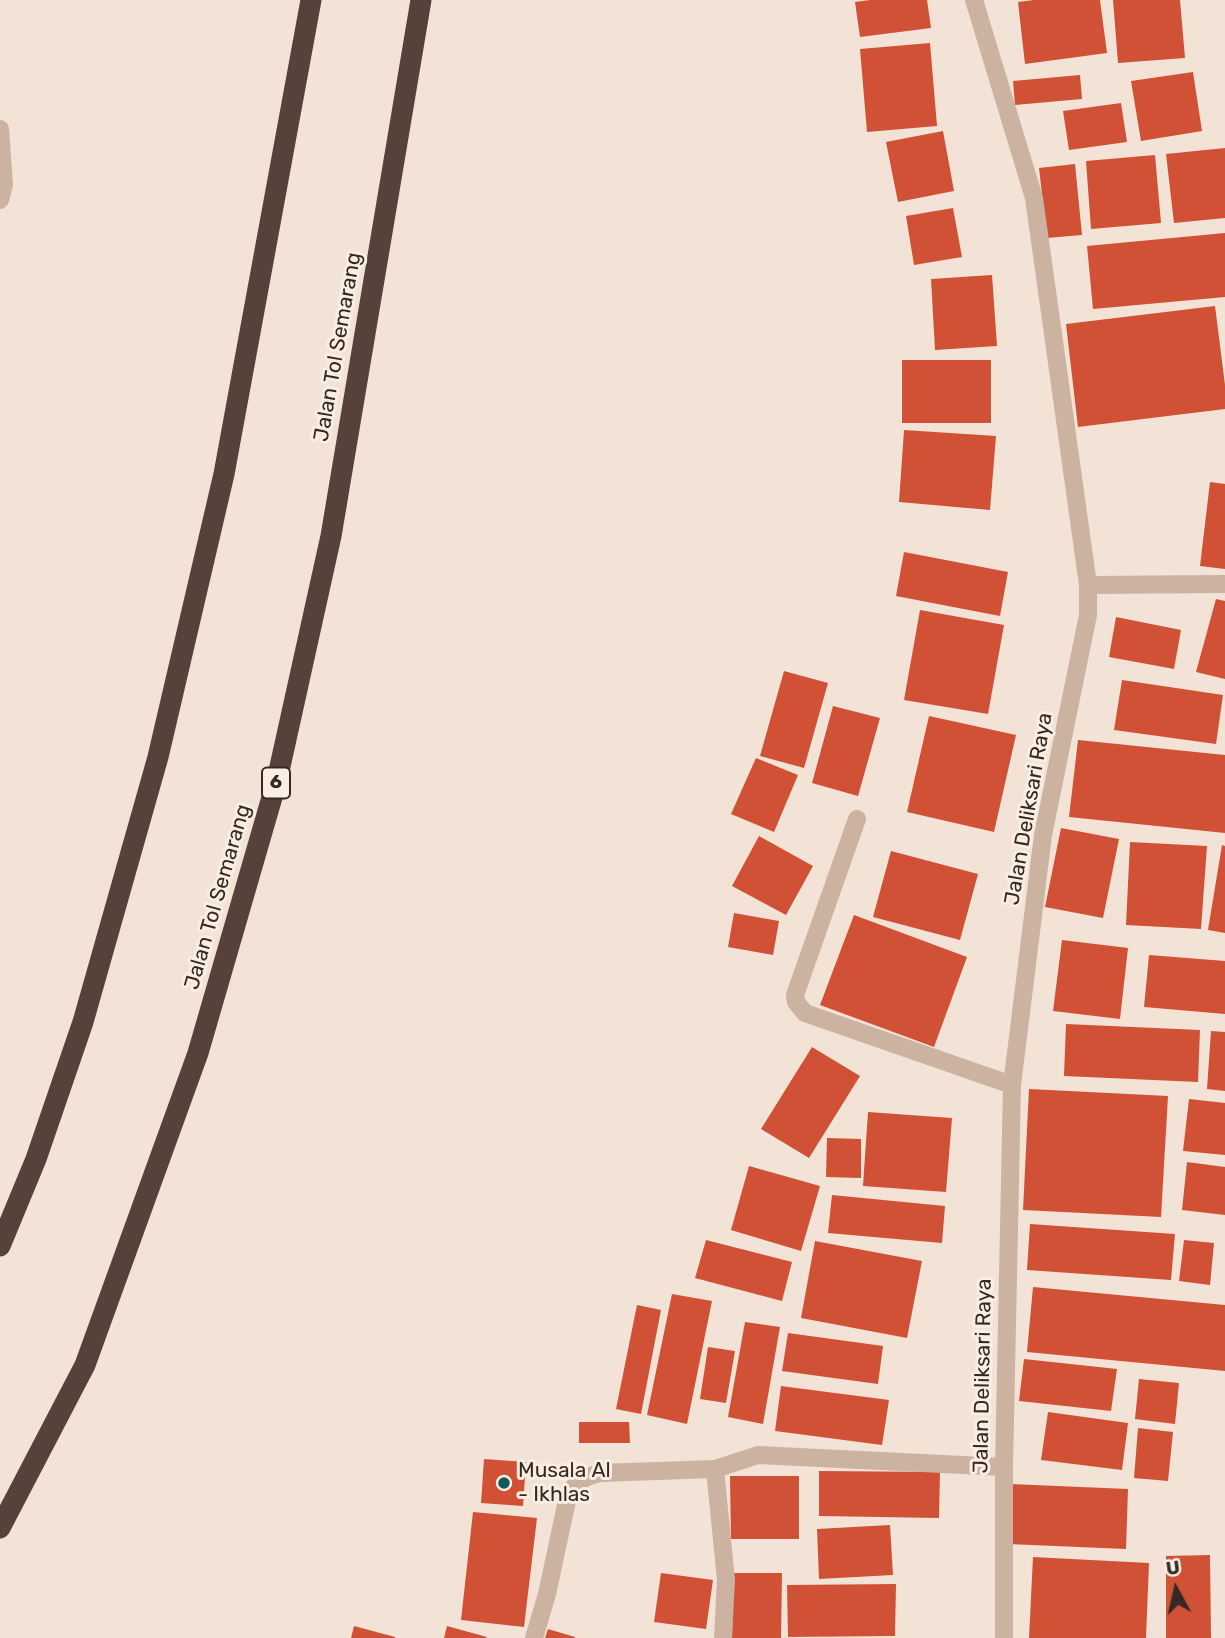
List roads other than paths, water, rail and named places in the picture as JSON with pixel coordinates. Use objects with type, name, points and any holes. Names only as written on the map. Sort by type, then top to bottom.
[{"type":"highway","points":[[0,1247],[36,1158],[83,1022],[159,757],[224,474],[311,0]]},
{"type":"highway","name":"Jalan Tol Semarang","points":[[0,1528],[85,1365],[198,1053],[277,780],[331,536],[421,0]]},
{"type":"street","name":"Jalan Deliksari Raya","points":[[974,0],[1034,198],[1088,585],[1088,615],[1044,835],[1012,1085],[1004,1467],[1004,1638]]},
{"type":"street","points":[[0,129],[4,185],[0,200]]},
{"type":"street","points":[[1088,585],[1225,584]]},
{"type":"street","points":[[857,820],[795,995],[796,1002],[805,1013],[1012,1085]]},
{"type":"street","points":[[534,1638],[547,1594],[568,1496],[576,1484],[587,1477],[600,1473],[715,1469],[758,1455],[1004,1467]]},
{"type":"street","points":[[715,1469],[726,1580],[723,1638]]},
{"type":"place","name":"Musala Al - Ikhlas","points":[[504,1483]]}]
